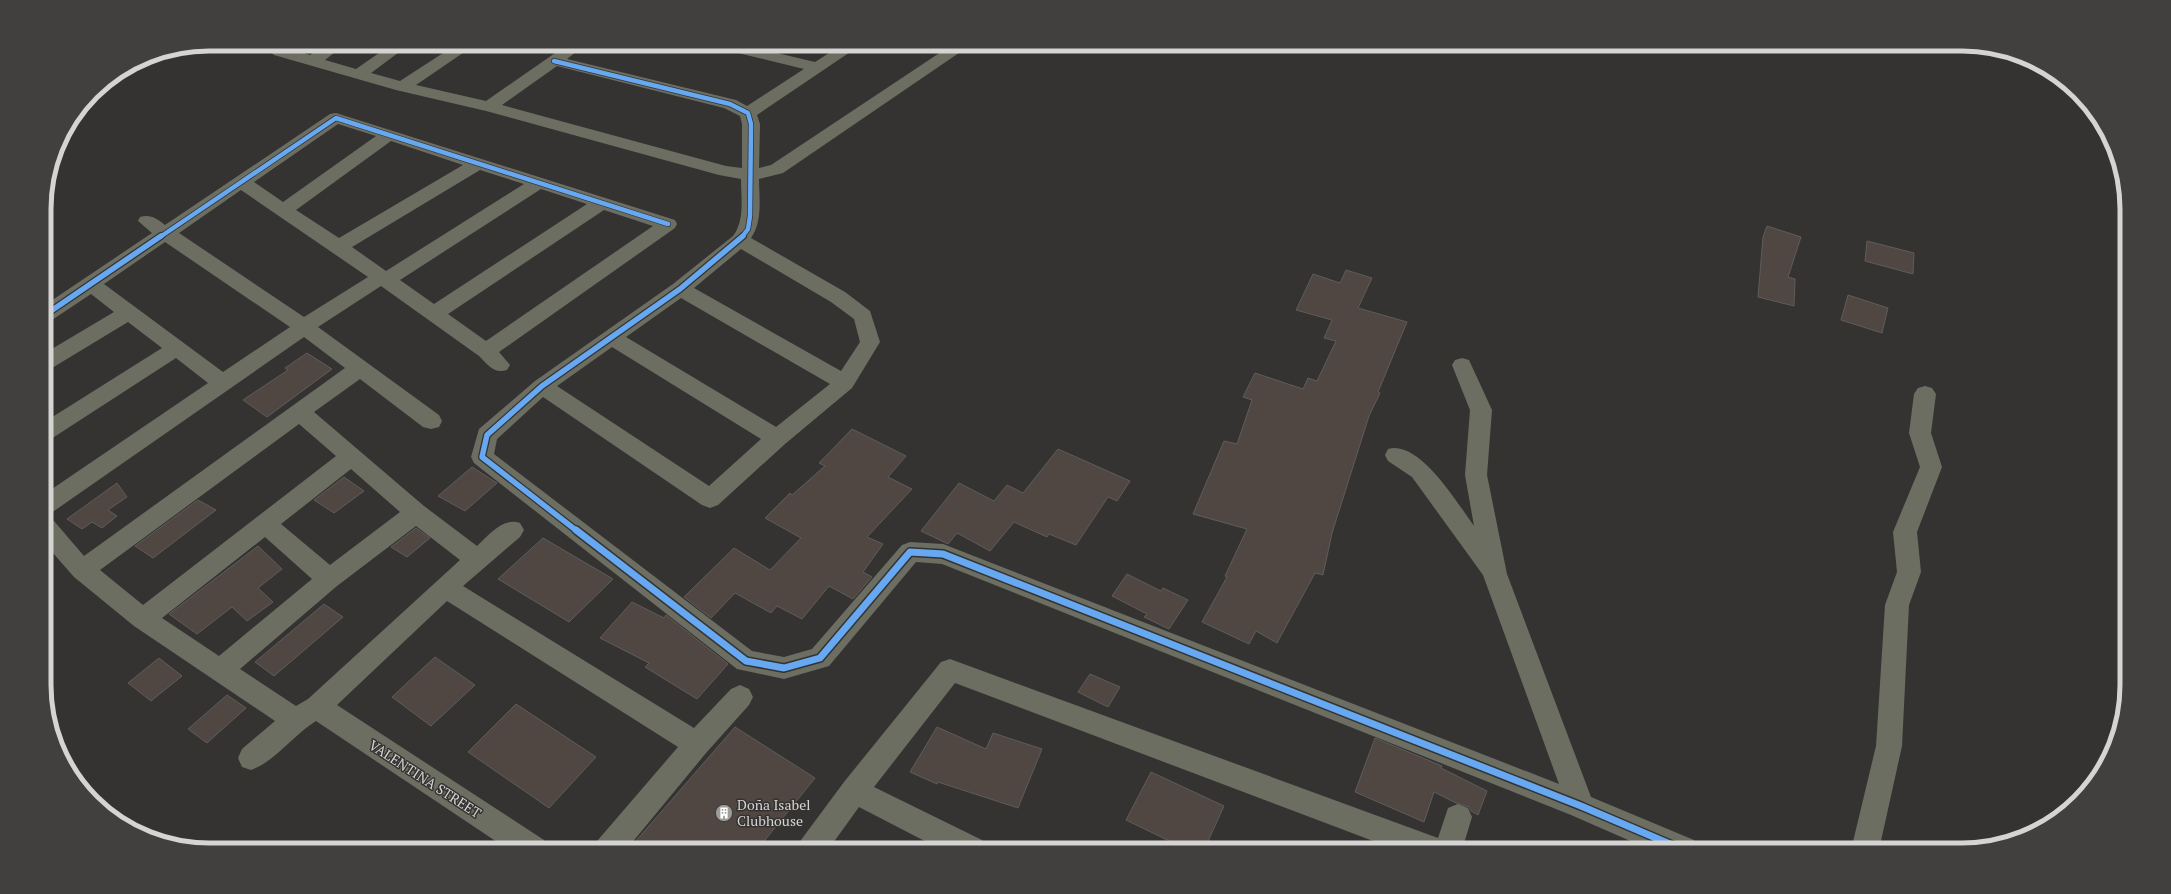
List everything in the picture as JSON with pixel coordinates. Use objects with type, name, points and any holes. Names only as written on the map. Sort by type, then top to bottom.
[{"type":"street","points":[[279,51],[402,88],[489,107],[726,171],[751,175],[777,170],[949,51]]},
{"type":"street","points":[[312,61],[327,51]]},
{"type":"street","points":[[358,75],[392,51]]},
{"type":"street","points":[[402,88],[458,51]]},
{"type":"street","points":[[489,107],[567,51]]},
{"type":"street","points":[[748,51],[818,68]]},
{"type":"street","points":[[748,113],[844,51]]},
{"type":"street","points":[[554,61],[730,104],[748,113],[751,124],[750,216],[748,229],[740,240],[680,289],[542,386],[487,435],[482,457],[746,661],[784,668],[820,658],[910,552],[943,554],[1580,806],[1667,843]]},
{"type":"street","points":[[51,311],[164,233],[336,118],[668,224],[486,351]]},
{"type":"street","points":[[284,210],[390,134]]},
{"type":"street","points":[[339,247],[477,164]]},
{"type":"street","points":[[242,182],[339,247],[434,314],[486,351],[500,365]]},
{"type":"street","points":[[51,502],[304,327],[538,183]]},
{"type":"street","points":[[434,314],[602,202]]},
{"type":"street","points":[[147,221],[304,327],[430,420]]},
{"type":"street","points":[[542,386],[710,499],[777,438],[845,383],[870,342],[863,316],[838,297],[740,240]]},
{"type":"street","points":[[91,284],[175,349],[223,383]]},
{"type":"street","points":[[680,289],[845,383]]},
{"type":"street","points":[[51,359],[129,312]]},
{"type":"street","points":[[611,337],[777,438]]},
{"type":"street","points":[[51,428],[175,349]]},
{"type":"street","points":[[1462,365],[1481,410],[1476,475],[1495,574],[1580,806]]},
{"type":"street","points":[[82,570],[360,368]]},
{"type":"street","points":[[1866,843],[1889,746],[1897,605],[1909,572],[1905,532],[1931,467],[1920,433],[1925,394]]},
{"type":"street","points":[[300,412],[416,513],[476,559]]},
{"type":"street","points":[[1396,455],[1420,471],[1444,500],[1495,574]]},
{"type":"street","points":[[143,619],[352,456]]},
{"type":"street","points":[[220,671],[329,579],[416,513]]},
{"type":"street","points":[[265,524],[329,579]]},
{"type":"street","points":[[251,758],[306,714],[476,559],[512,530]]},
{"type":"street","name":"VALENTINA STREET","points":[[51,534],[82,570],[143,619],[220,671],[306,714],[522,843]]},
{"type":"street","points":[[445,587],[697,744]]},
{"type":"street","points":[[816,843],[854,791],[950,670],[1415,843]]},
{"type":"street","points":[[614,843],[697,744],[740,697]]},
{"type":"street","points":[[854,791],[958,843]]},
{"type":"street","points":[[1450,843],[1458,817]]},
{"type":"building","points":[[1767,226],[1801,237],[1788,277],[1795,279],[1794,306],[1758,297],[1763,237]]},
{"type":"building","points":[[1867,241],[1914,253],[1913,274],[1865,261]]},
{"type":"building","points":[[1346,270],[1372,278],[1358,308],[1407,322],[1378,392],[1380,393],[1369,416],[1332,533],[1323,575],[1315,573],[1277,643],[1256,631],[1249,644],[1202,622],[1227,577],[1225,576],[1247,529],[1193,514],[1224,441],[1237,444],[1252,400],[1243,397],[1255,373],[1303,389],[1308,378],[1317,381],[1336,341],[1324,338],[1332,320],[1296,310],[1313,274],[1340,283]]},
{"type":"building","points":[[1848,295],[1888,308],[1882,333],[1841,320]]},
{"type":"building","points":[[307,353],[332,369],[267,417],[243,400],[288,370],[285,368]]},
{"type":"building","points":[[852,429],[906,456],[888,477],[912,489],[867,537],[883,544],[863,572],[872,577],[853,599],[829,586],[802,619],[777,606],[771,613],[735,593],[711,618],[684,597],[734,548],[770,570],[801,538],[765,518],[790,493],[792,495],[825,466],[819,463]]},
{"type":"building","points":[[1058,449],[1130,481],[1117,501],[1108,497],[1076,545],[1049,534],[1047,537],[1014,522],[990,551],[957,533],[948,544],[921,531],[959,483],[994,501],[1007,485],[1023,493]]},
{"type":"building","points":[[472,467],[497,483],[465,511],[438,496]]},
{"type":"building","points":[[344,477],[364,491],[334,513],[314,500]]},
{"type":"building","points":[[117,483],[127,497],[108,510],[117,516],[102,528],[92,522],[82,529],[67,519]]},
{"type":"building","points":[[198,500],[216,510],[153,558],[135,546]]},
{"type":"building","points":[[416,528],[430,538],[407,557],[391,547]]},
{"type":"building","points":[[543,538],[613,579],[569,622],[498,579]]},
{"type":"building","points":[[258,546],[282,569],[258,588],[273,602],[247,621],[232,607],[197,634],[169,614]]},
{"type":"building","points":[[1127,574],[1161,591],[1163,588],[1188,600],[1169,629],[1144,617],[1147,614],[1112,596]]},
{"type":"building","points":[[632,602],[664,618],[666,615],[728,664],[697,699],[645,667],[649,663],[600,638]]},
{"type":"building","points":[[324,604],[343,617],[274,676],[255,662]]},
{"type":"building","points":[[435,657],[475,685],[431,726],[392,697]]},
{"type":"building","points":[[159,658],[182,676],[151,701],[128,683]]},
{"type":"building","points":[[1090,674],[1120,687],[1108,707],[1078,692]]},
{"type":"building","points":[[227,695],[246,708],[207,743],[188,729]]},
{"type":"building","points":[[516,704],[596,757],[549,808],[468,752]]},
{"type":"building","name":"Doña Isabel Clubhouse","points":[[735,727],[815,778],[763,843],[634,843]]},
{"type":"building","points":[[937,727],[986,749],[993,733],[1042,749],[1018,808],[938,782],[937,784],[910,772]]},
{"type":"building","points":[[1375,738],[1442,766],[1441,768],[1487,791],[1478,815],[1471,811],[1469,807],[1456,803],[1434,792],[1424,822],[1355,792]]},
{"type":"building","points":[[1151,772],[1224,806],[1207,843],[1174,843],[1126,820]]},
{"type":"cycle path","points":[[554,61],[730,104],[748,113],[751,124],[750,216],[748,229],[740,240],[680,289],[542,386],[487,435],[482,457],[746,661],[784,668],[820,658],[910,552],[943,554],[1581,806],[1668,843]]},
{"type":"cycle path","points":[[51,311],[336,118],[668,224]]},
{"type":"place","name":"Doña Isabel Clubhouse","points":[[724,813]]}]
